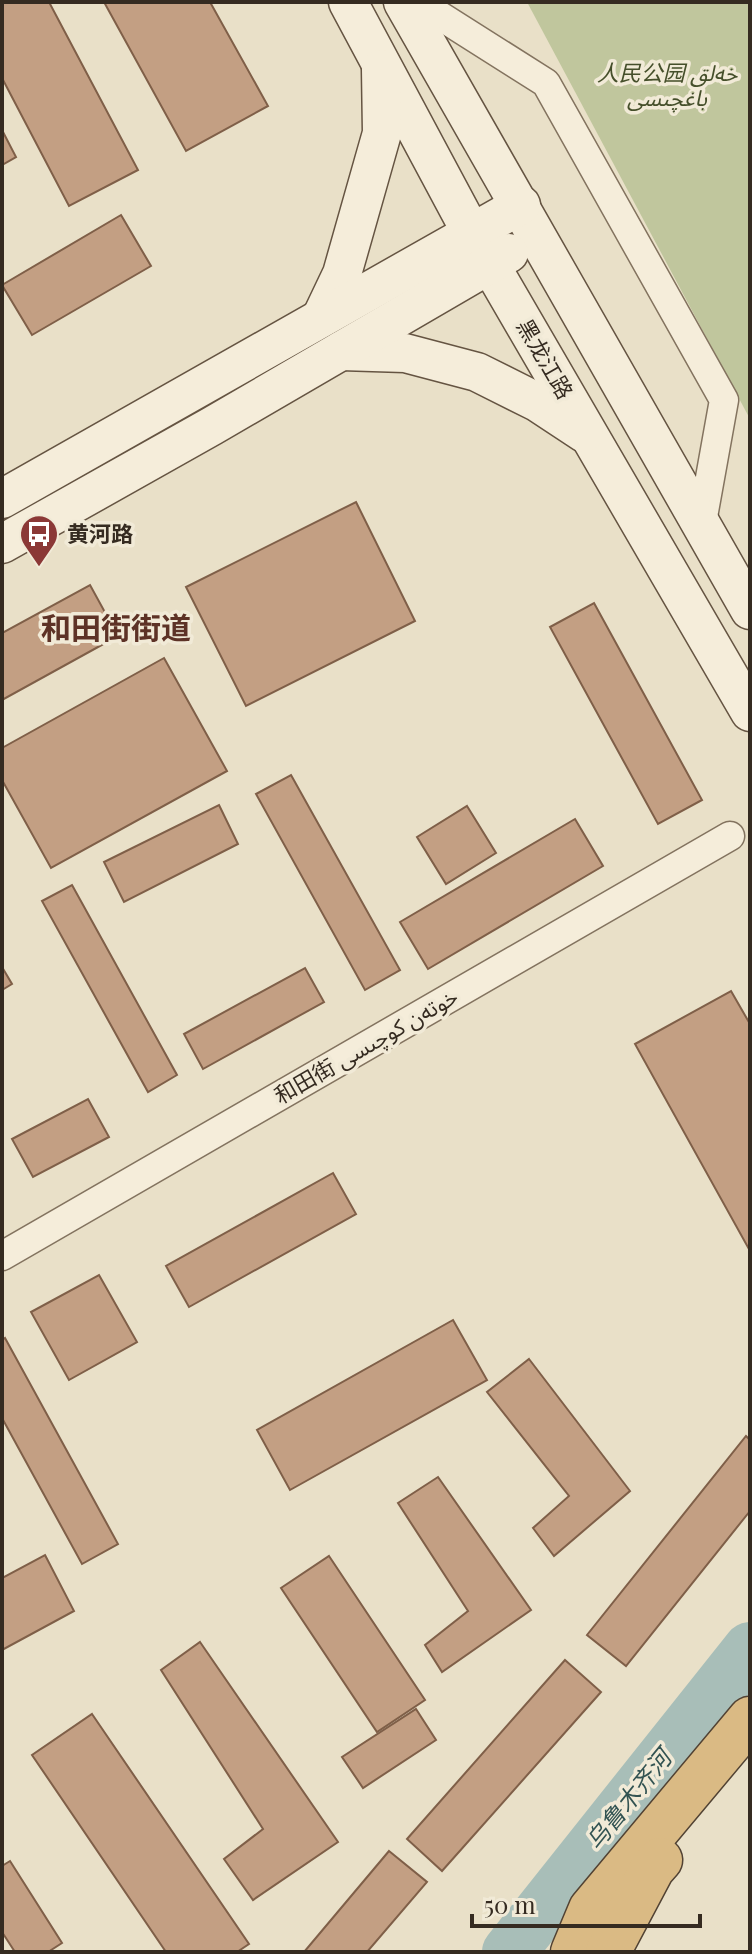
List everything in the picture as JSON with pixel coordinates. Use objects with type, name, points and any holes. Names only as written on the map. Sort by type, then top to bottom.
[{"type":"highway","points":[[573,1952],[591,1909],[750,1719]]},
{"type":"highway","points":[[608,1952],[652,1869],[750,1755]]},
{"type":"main road","name":"黑龙江路","points":[[348,2],[471,232],[750,712]]},
{"type":"main road","points":[[403,2],[750,610]]},
{"type":"main road","points":[[322,316],[342,274],[382,133],[381,62]]},
{"type":"main road","points":[[2,499],[471,232],[529,221]]},
{"type":"main road","points":[[2,544],[490,264],[529,221]]},
{"type":"main road","points":[[341,351],[405,353],[477,372],[537,402],[593,439]]},
{"type":"street","points":[[418,2],[546,83],[724,400],[701,528]]},
{"type":"street","name":"和田街 خوتەن كوچىسى","points":[[2,1256],[730,836]]},
{"type":"green space","name":"人民公园 خەلق باغچىسى","points":[[527,2],[750,2],[750,419]]},
{"type":"building","points":[[2,2],[49,2],[138,170],[69,206],[2,78]]},
{"type":"building","points":[[104,2],[210,2],[268,106],[186,151]]},
{"type":"building","points":[[2,130],[16,157],[2,165]]},
{"type":"building","points":[[121,215],[151,266],[32,335],[2,285]]},
{"type":"building","points":[[356,502],[415,621],[246,706],[186,587]]},
{"type":"building","points":[[90,585],[118,636],[2,700],[2,633]]},
{"type":"building","points":[[594,603],[702,800],[658,824],[550,627]]},
{"type":"building","points":[[164,658],[227,771],[51,868],[2,780],[2,748]]},
{"type":"building","points":[[291,775],[400,970],[365,990],[256,794]]},
{"type":"building","points":[[219,805],[238,844],[124,902],[104,862]]},
{"type":"building","points":[[467,806],[496,853],[446,884],[417,837]]},
{"type":"building","points":[[575,819],[603,866],[428,969],[400,922]]},
{"type":"building","points":[[72,885],[177,1075],[148,1092],[42,901]]},
{"type":"building","points":[[2,967],[12,984],[2,990]]},
{"type":"building","points":[[305,968],[324,1002],[203,1069],[184,1034]]},
{"type":"building","points":[[731,991],[750,1024],[750,1251],[635,1044]]},
{"type":"building","points":[[88,1099],[109,1137],[33,1177],[12,1139]]},
{"type":"building","points":[[333,1173],[356,1214],[189,1307],[166,1266]]},
{"type":"building","points":[[99,1275],[137,1342],[69,1380],[31,1312]]},
{"type":"building","points":[[453,1320],[487,1380],[290,1490],[257,1430]]},
{"type":"building","points":[[5,1338],[118,1544],[82,1564],[2,1418],[2,1340]]},
{"type":"building","points":[[529,1359],[630,1491],[554,1556],[533,1528],[569,1496],[487,1392]]},
{"type":"building","points":[[746,1436],[750,1440],[750,1511],[626,1666],[587,1635]]},
{"type":"building","points":[[438,1477],[531,1610],[442,1672],[425,1645],[468,1611],[398,1503]]},
{"type":"building","points":[[45,1555],[74,1611],[2,1650],[2,1578]]},
{"type":"building","points":[[329,1556],[425,1700],[377,1732],[281,1588]]},
{"type":"building","points":[[200,1642],[338,1842],[253,1900],[224,1859],[263,1829],[161,1670]]},
{"type":"building","points":[[565,1660],[601,1692],[442,1871],[407,1839]]},
{"type":"building","points":[[416,1709],[436,1740],[363,1788],[342,1757]]},
{"type":"building","points":[[92,1714],[249,1944],[237,1952],[166,1952],[32,1755]]},
{"type":"building","points":[[389,1851],[427,1882],[367,1952],[304,1952]]},
{"type":"building","points":[[10,1861],[62,1943],[48,1952],[15,1952],[2,1932],[2,1866]]},
{"type":"waterway","name":"乌鲁木齐河","points":[[509,1952],[750,1649]]},
{"type":"place","name":"黄河路","points":[[39,568]]},
{"type":"district","name":"和田街街道","points":[[116,629]]}]
